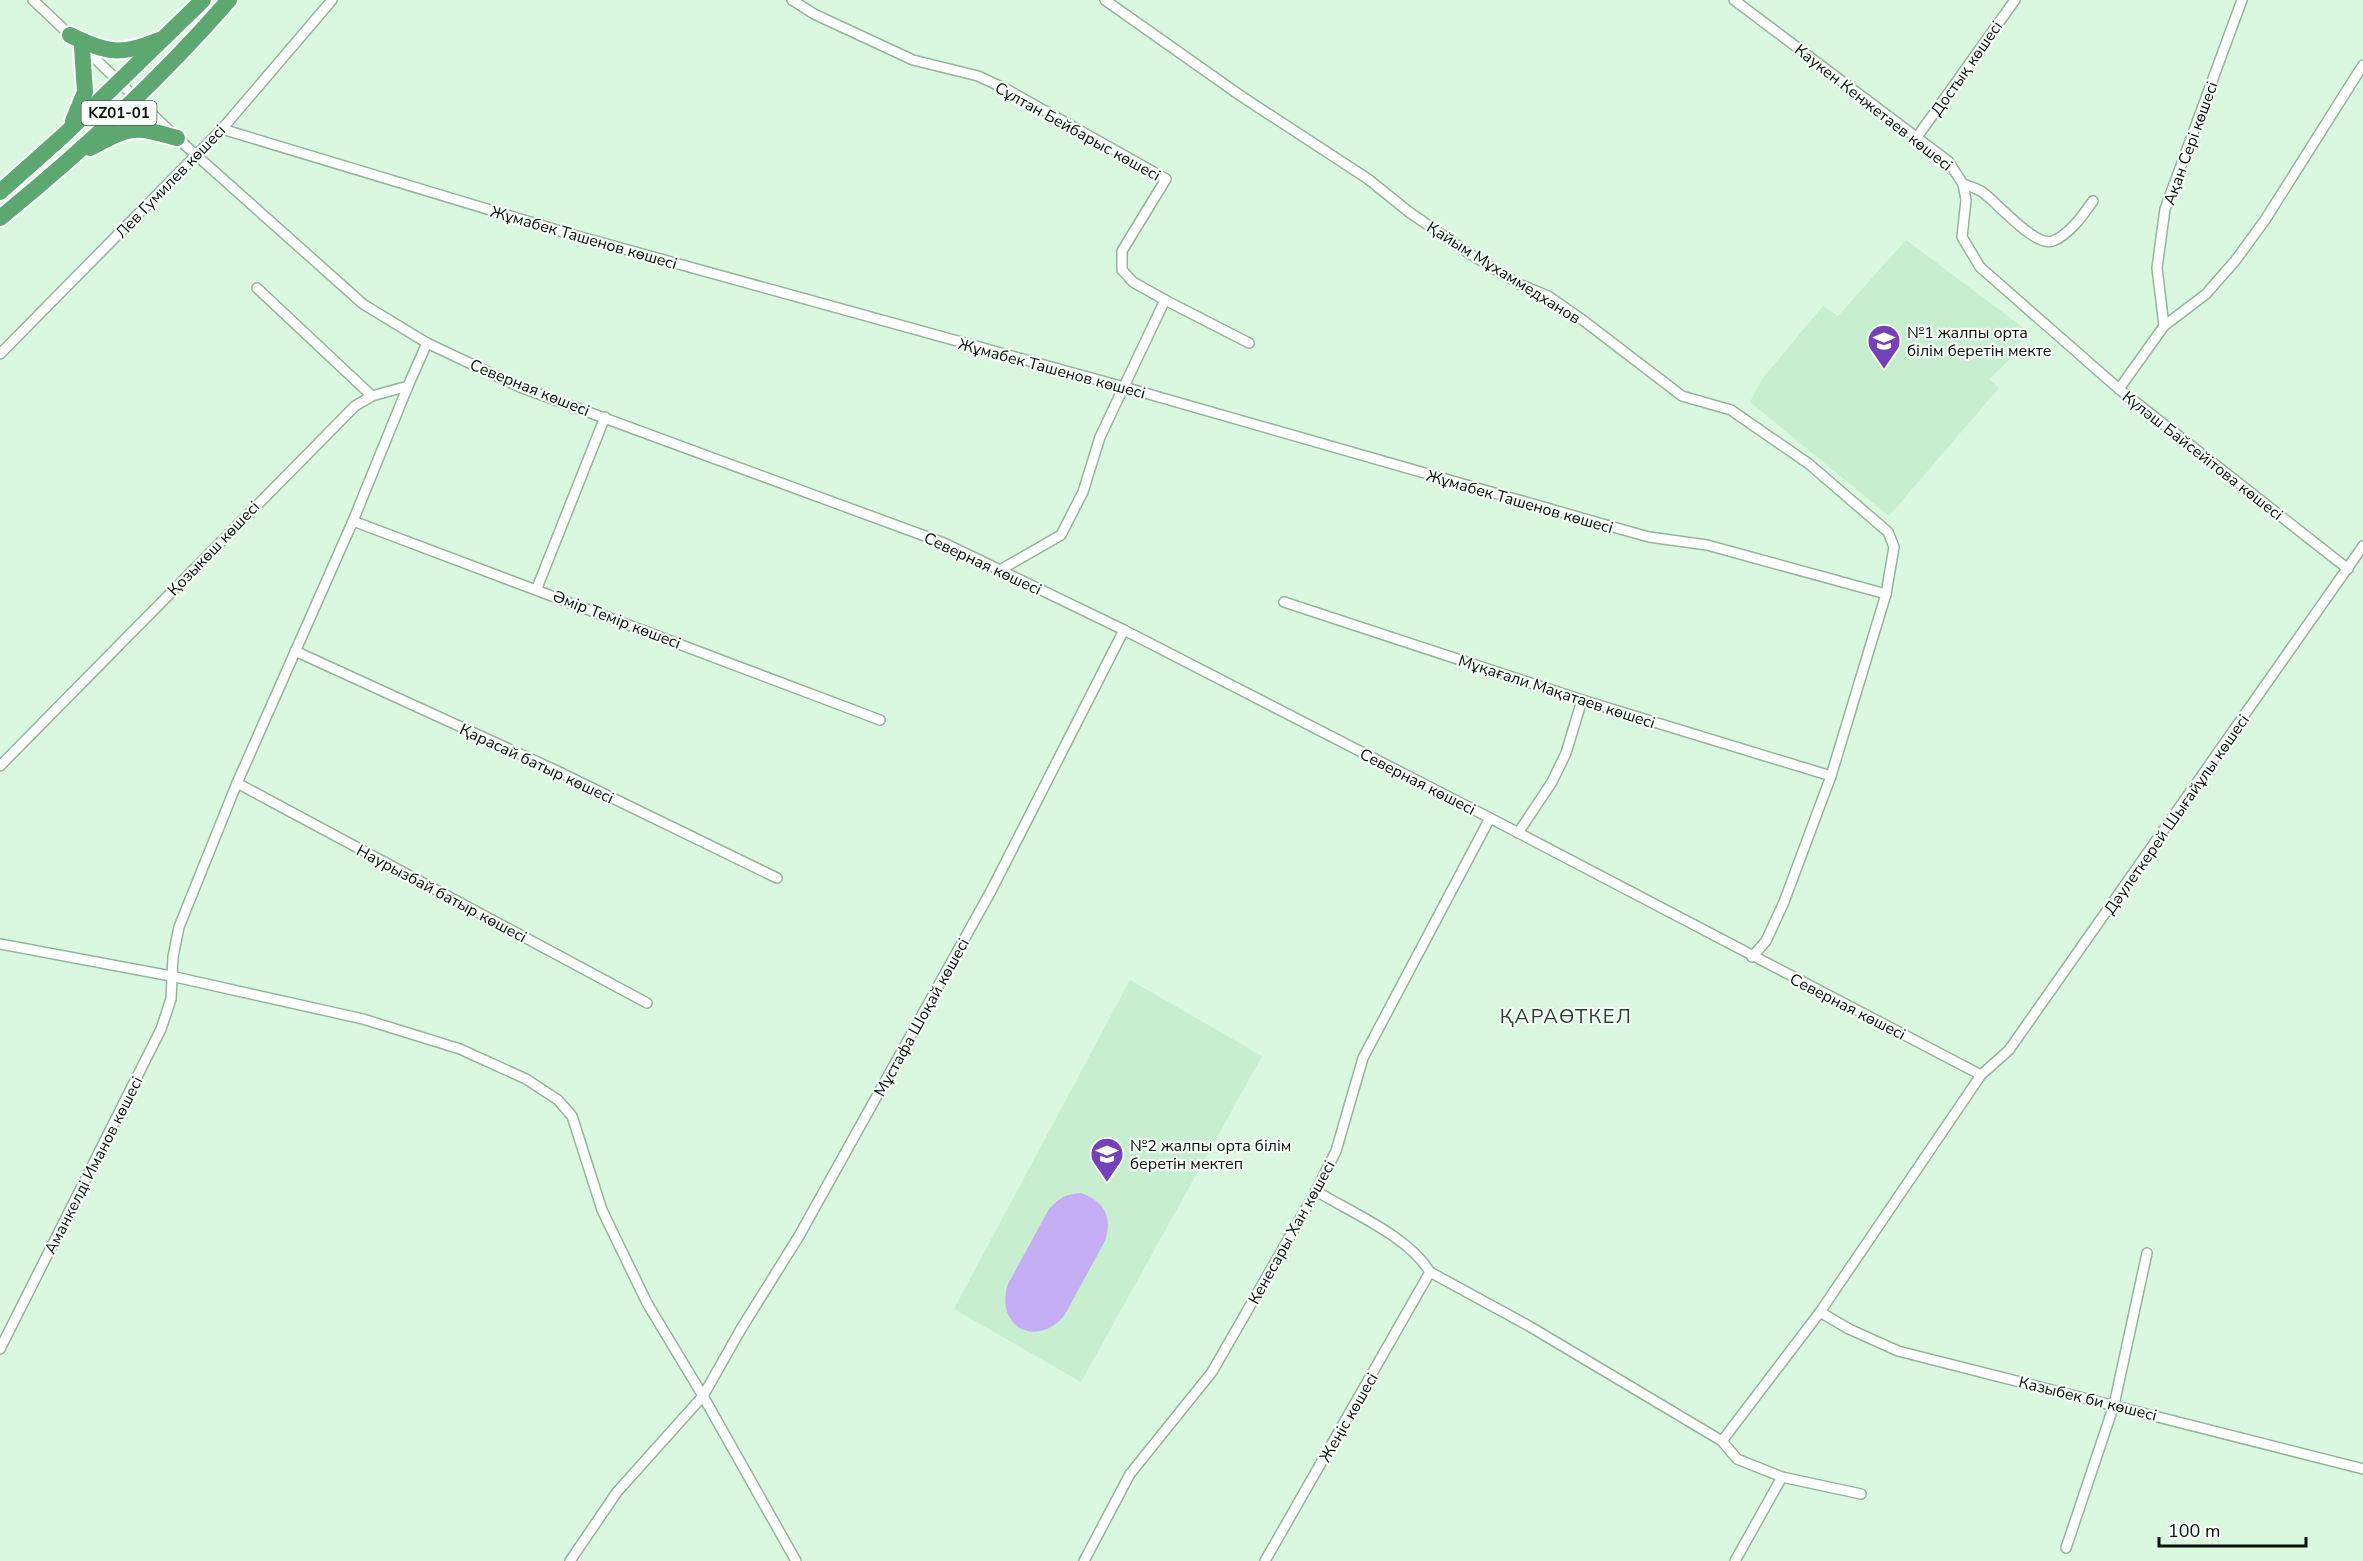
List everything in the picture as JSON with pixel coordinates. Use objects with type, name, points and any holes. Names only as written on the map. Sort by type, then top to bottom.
[{"type":"highway","name":"KZ01-01","points":[[0,192],[64,135],[203,0]]},
{"type":"highway","name":"KZ01-01","points":[[0,218],[71,158],[135,97],[229,0]]},
{"type":"highway","points":[[76,41],[95,48],[119,52],[143,47],[168,36]]},
{"type":"highway","points":[[64,135],[82,106],[86,92],[76,41]]},
{"type":"highway","points":[[71,158],[113,135],[138,128],[177,138]]},
{"type":"street","name":"Северная көшесі","points":[[33,0],[177,138],[363,304],[427,344],[520,387],[944,543],[1124,630],[1490,818],[1981,1075]]},
{"type":"street","name":"Лев Гумилев көшесі","points":[[0,354],[222,129],[332,0]]},
{"type":"street","name":"Сұлтан Бейбарыс көшесі","points":[[792,0],[814,14],[913,60],[978,75],[1166,178],[1122,251],[1122,270],[1133,282],[1165,300]]},
{"type":"street","name":"Қайым Мұхаммедханов","points":[[1105,0],[1241,96],[1368,179],[1409,212],[1470,254],[1519,284],[1548,296],[1682,396],[1731,410],[1809,464],[1888,532],[1894,547],[1886,594]]},
{"type":"street","name":"Каукен Кенжетаев көшесі","points":[[1734,0],[1948,161],[1963,184],[1966,200],[1962,237],[1980,267],[2119,389]]},
{"type":"street","name":"Достық көшесі","points":[[1917,137],[2015,0]]},
{"type":"street","name":"Ақан Сері көшесі","points":[[2164,326],[2157,268],[2165,209],[2242,0]]},
{"type":"street","name":"Күләш Байсейітова көшесі","points":[[2348,569],[2119,389],[2164,326],[2206,294],[2235,261],[2265,220],[2363,65]]},
{"type":"street","name":"Жұмабек Ташенов көшесі","points":[[222,129],[570,234],[1124,387],[1613,527],[1649,537],[1707,545],[1886,594]]},
{"type":"street","points":[[1963,184],[1979,190],[2026,231],[2047,242],[2052,241],[2072,226],[2093,201]]},
{"type":"street","points":[[257,288],[372,396]]},
{"type":"street","points":[[1000,570],[1061,535],[1083,492],[1100,437],[1165,300],[1249,343]]},
{"type":"street","points":[[408,386],[427,344]]},
{"type":"street","name":"Қозыкөш көшесі","points":[[0,766],[355,406],[372,396],[408,386]]},
{"type":"street","name":"Аманкелді Иманов көшесі","points":[[0,1349],[161,1029],[171,999],[171,976],[179,927],[237,783],[353,521],[408,386]]},
{"type":"street","points":[[537,588],[606,417]]},
{"type":"street","name":"Әмір Темір көшесі","points":[[353,521],[537,588],[880,720]]},
{"type":"street","name":"Дәулеткерей Шығайұлы көшесі","points":[[1722,1441],[1820,1312],[1981,1075],[2009,1050],[2363,546]]},
{"type":"street","points":[[1752,957],[1766,941],[1785,902],[1831,776],[1886,594]]},
{"type":"street","name":"Мұқағали Мақатаев көшесі","points":[[1284,602],[1582,700],[1831,776]]},
{"type":"street","name":"Мұстафа Шоқай көшесі","points":[[570,1561],[617,1492],[703,1396],[741,1329],[799,1236],[986,901],[1124,630]]},
{"type":"street","name":"Қарасай батыр көшесі","points":[[295,651],[544,765],[777,878]]},
{"type":"street","points":[[1518,833],[1561,763],[1582,700]]},
{"type":"street","name":"Наурызбай батыр көшесі","points":[[237,783],[647,1003]]},
{"type":"street","name":"Кенесары Хан көшесі","points":[[1084,1561],[1130,1474],[1212,1372],[1316,1191],[1336,1151],[1363,1058],[1490,818]]},
{"type":"street","points":[[0,944],[171,976],[363,1019],[438,1042],[526,1079],[558,1100],[572,1116],[602,1210],[647,1302],[796,1561]]},
{"type":"street","points":[[1316,1191],[1406,1245],[1422,1258],[1430,1272],[1529,1326],[1722,1441],[1737,1459],[1782,1477],[1861,1494]]},
{"type":"street","points":[[2066,1548],[2114,1405],[2147,1253]]},
{"type":"street","name":"Жеңіс көшесі","points":[[1265,1561],[1430,1272]]},
{"type":"street","name":"Казыбек би көшесі","points":[[1820,1312],[1849,1329],[1898,1351],[2363,1469]]},
{"type":"street","points":[[1735,1561],[1782,1477]]},
{"type":"shaded area","name":"№1 жалпы орта білім беретін мекте","points":[[1906,240],[2025,329],[2009,360],[1989,379],[1999,388],[1889,516],[1750,402],[1762,379],[1823,306],[1838,316]]},
{"type":"shaded area","name":"№2 жалпы орта білім беретін мектеп","points":[[1130,980],[1262,1056],[1081,1382],[954,1309]]},
{"type":"shaded area","points":[[1081,1193],[1096,1200],[1105,1211],[1108,1224],[1105,1241],[1064,1316],[1053,1326],[1041,1331],[1020,1328],[1012,1321],[1007,1311],[1005,1299],[1008,1284],[1049,1209],[1063,1197]]},
{"type":"place","name":"№1 жалпы орта білім беретін мекте","points":[[1884,370]]},
{"type":"place","name":"№2 жалпы орта білім беретін мектеп","points":[[1107,1183]]},
{"type":"district","name":"ҚАРАӨТКЕЛ","points":[[1566,1016]]}]
